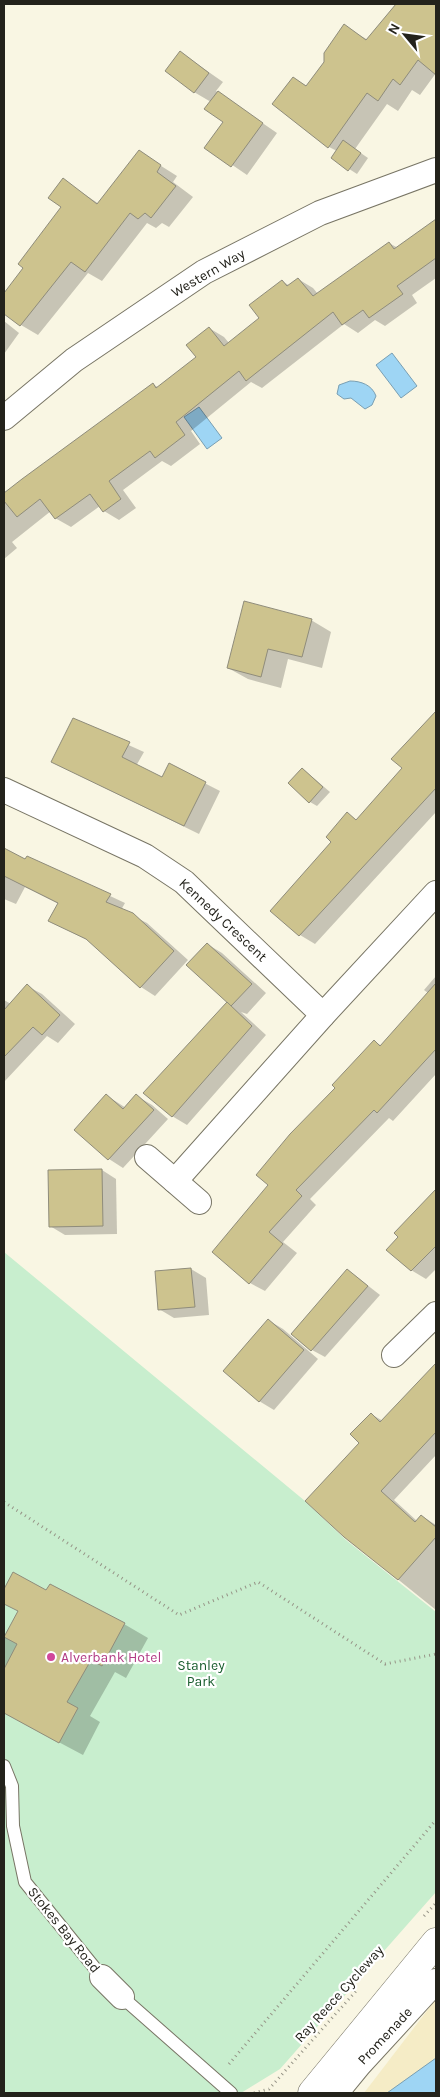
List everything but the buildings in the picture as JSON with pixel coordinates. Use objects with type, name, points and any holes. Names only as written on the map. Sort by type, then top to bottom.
[{"type":"street","name":"Western Way","points":[[4,418],[74,360],[204,272],[320,213],[436,170]]},
{"type":"street","name":"Kennedy Crescent","points":[[4,790],[145,856],[184,882],[323,1016]]},
{"type":"street","points":[[175,1181],[436,893]]},
{"type":"street","points":[[147,1157],[199,1202]]},
{"type":"street","points":[[394,1354],[436,1314]]},
{"type":"street","points":[[312,2093],[436,1942]]},
{"type":"street","points":[[102,1977],[122,1997]]},
{"type":"street","name":"Promenade","points":[[336,2093],[436,1981]]},
{"type":"lane","name":"Stokes Bay Road","points":[[4,1766],[12,1786],[13,1826],[26,1882],[102,1977]]},
{"type":"lane","points":[[122,1997],[230,2093]]},
{"type":"path","points":[[4,1502],[179,1615],[258,1582],[385,1664],[436,1654]]},
{"type":"path","points":[[215,2080],[436,1820]]},
{"type":"path","points":[[418,1922],[436,1902]]},
{"type":"path","name":"Ray Reece Cycleway","points":[[254,2093],[269,2089],[361,1986]]},
{"type":"green space","name":"Stanley Park","points":[[4,1252],[305,1501],[346,1540],[436,1612],[436,1892],[280,2069],[241,2093],[4,2093]]},
{"type":"sand","points":[[436,1999],[436,2093],[364,2093]]},
{"type":"water","points":[[392,353],[417,386],[401,398],[376,365]]},
{"type":"water","points":[[350,381],[362,383],[372,389],[376,396],[372,405],[365,409],[351,398],[344,399],[337,394],[339,385]]},
{"type":"water","points":[[199,407],[222,438],[207,449],[184,417]]},
{"type":"water","points":[[436,2058],[436,2093],[387,2093]]},
{"type":"place","name":"Alverbank Hotel","points":[[51,1657]]}]
